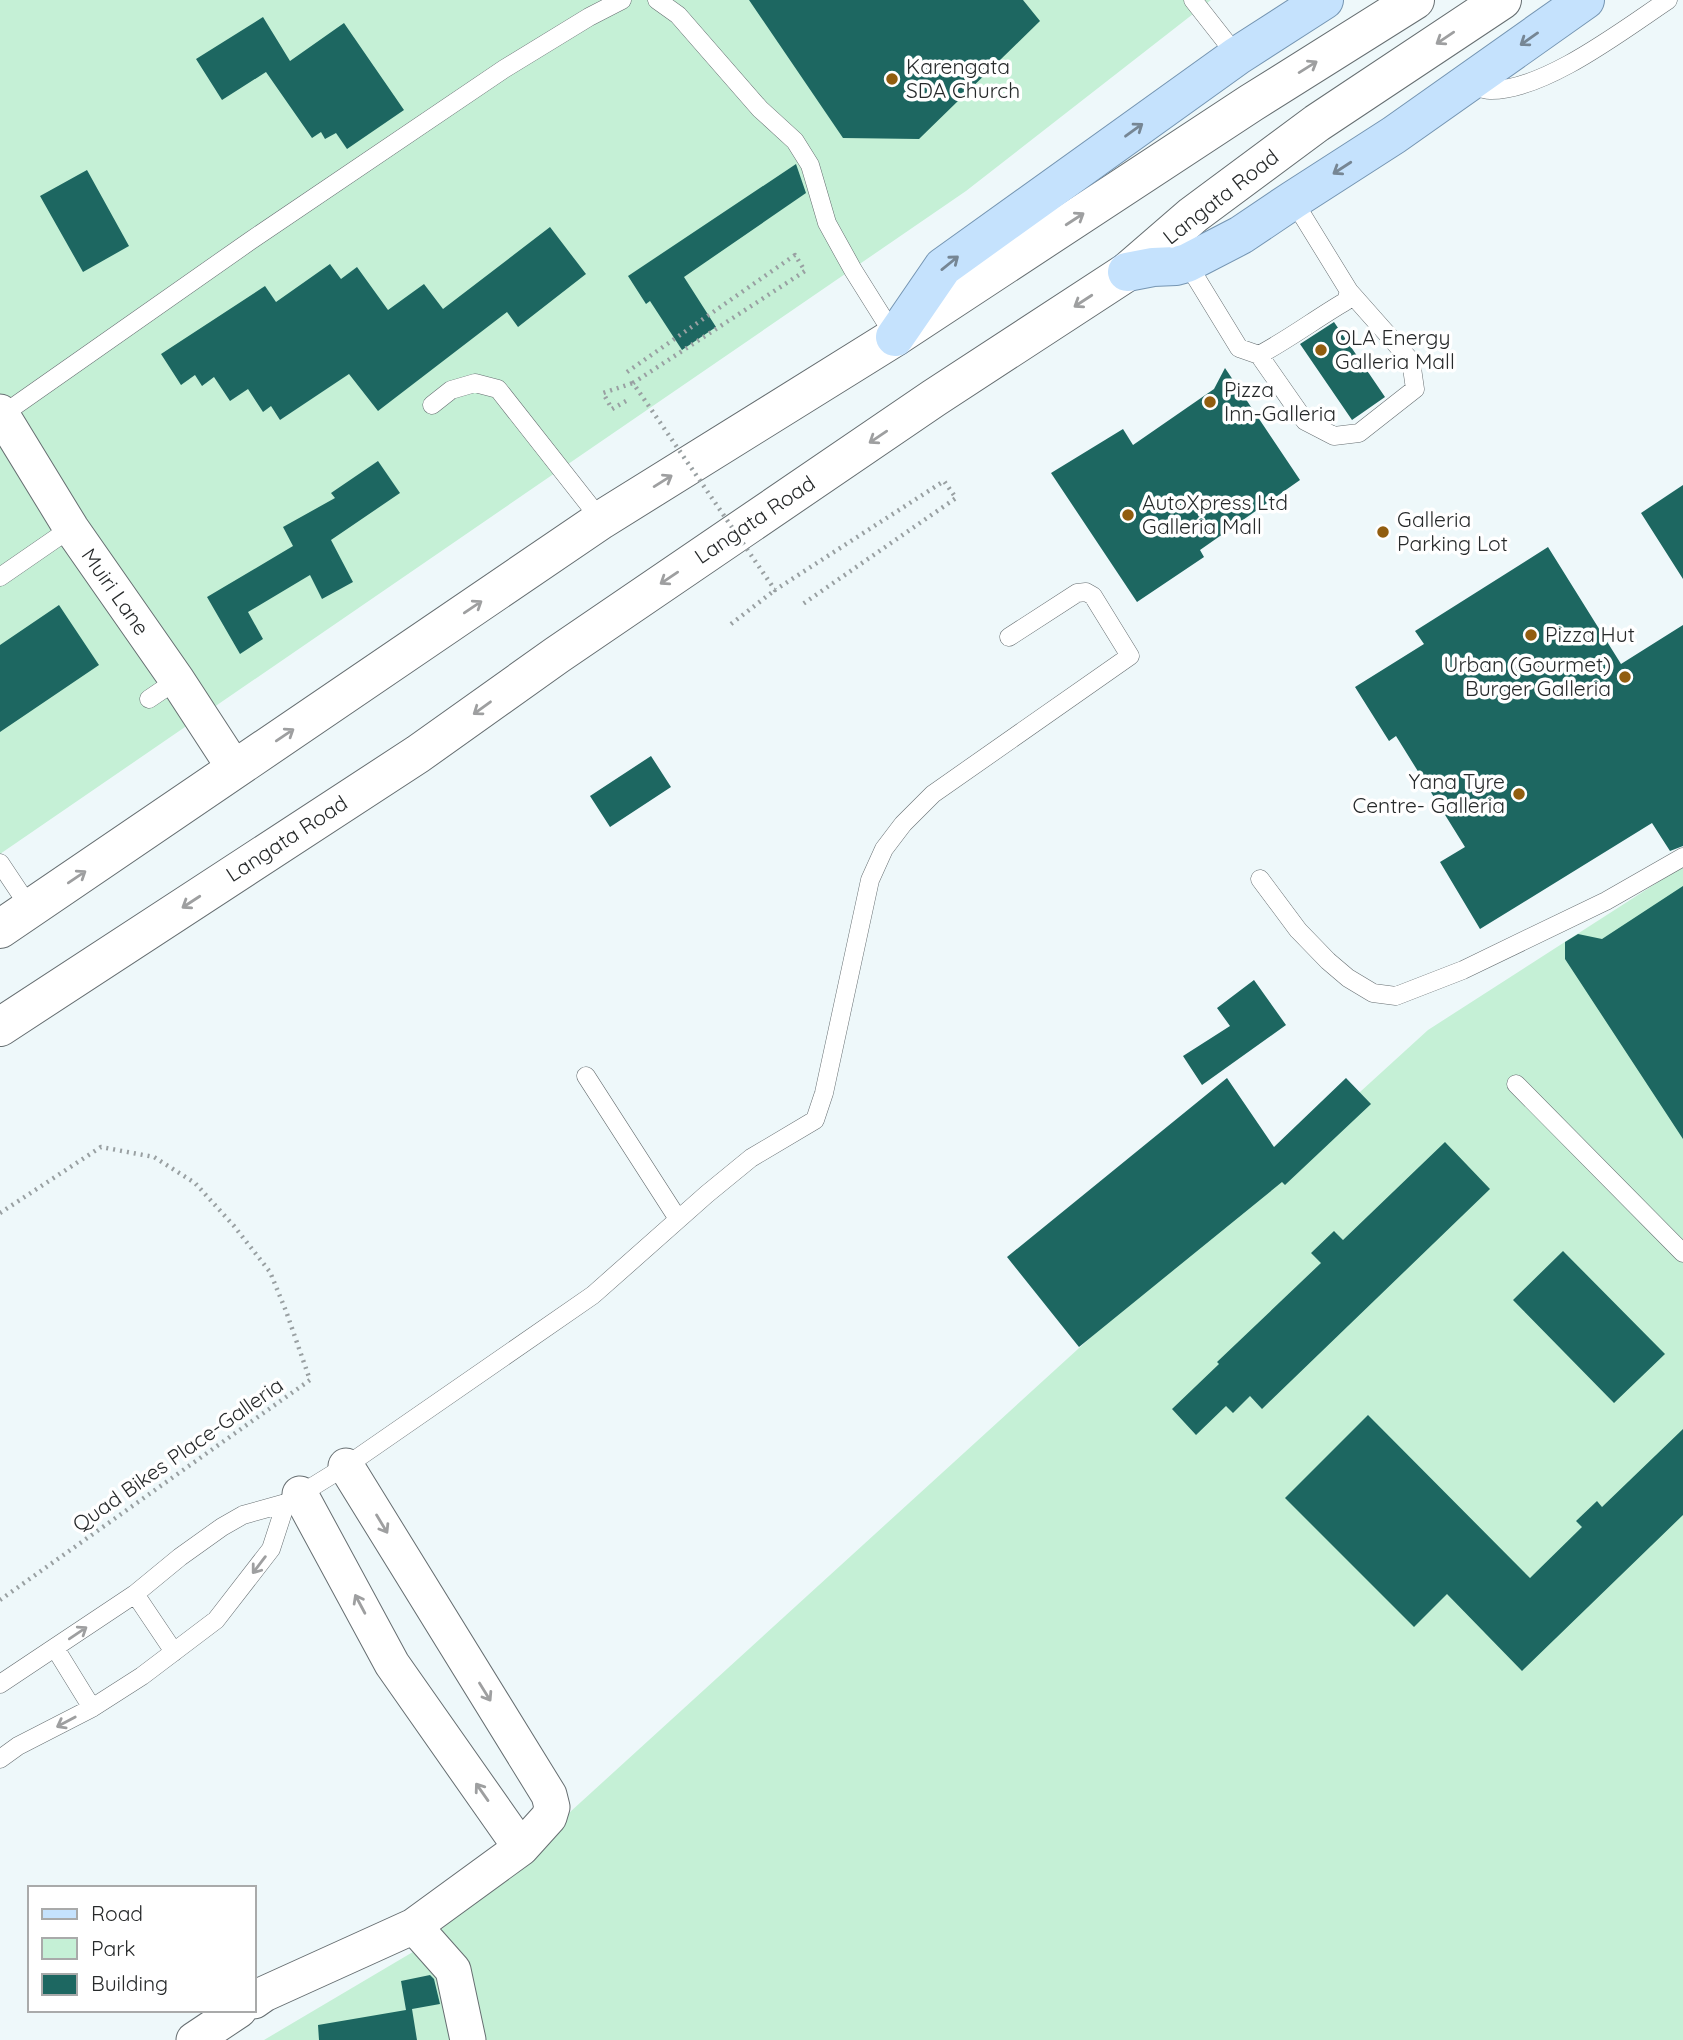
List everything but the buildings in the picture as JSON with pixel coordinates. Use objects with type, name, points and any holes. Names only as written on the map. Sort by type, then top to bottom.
[{"type":"main road","points":[[1237,56],[1305,0]]},
{"type":"main road","points":[[895,337],[943,267],[1237,56],[1324,0]]},
{"type":"main road","points":[[15,919],[601,520],[895,337],[1251,103],[1415,0]]},
{"type":"main road","name":"Langata Road","points":[[0,1027],[418,754],[557,655],[923,406],[1127,272],[1192,215],[1317,123],[1502,0]]},
{"type":"main road","points":[[1127,272],[1187,263],[1241,235],[1394,135],[1585,0]]},
{"type":"street","name":"Muiri Lane","points":[[1,413],[71,528],[163,690],[234,769]]},
{"type":"street","points":[[256,2000],[414,1926],[521,1848],[550,1817],[552,1807],[549,1795],[346,1466]]},
{"type":"street","points":[[293,1499],[392,1664],[521,1848]]},
{"type":"street","points":[[414,1926],[453,1970],[468,2040]]},
{"type":"street","points":[[194,2040],[236,2012]]},
{"type":"lane","points":[[1,413],[504,69],[622,0]]},
{"type":"lane","points":[[657,0],[678,15],[760,109],[795,141],[810,165],[827,223],[895,337]]},
{"type":"lane","points":[[1193,0],[1237,56]]},
{"type":"lane","points":[[1466,84],[1488,90],[1517,87],[1556,72],[1668,0]]},
{"type":"lane","points":[[1187,263],[1239,348],[1259,355],[1305,421],[1334,436],[1359,433],[1415,389],[1411,361],[1349,291],[1293,200]]},
{"type":"lane","points":[[1259,355],[1346,301],[1349,291]]},
{"type":"lane","points":[[432,405],[451,390],[475,383],[498,389],[601,520]]},
{"type":"lane","points":[[0,577],[71,528]]},
{"type":"lane","points":[[0,1684],[135,1594],[222,1527],[243,1515],[293,1499],[346,1466],[593,1295],[751,1158],[815,1119],[824,1093],[870,880],[884,849],[902,824],[933,794],[1130,656],[1093,596],[1086,592],[1077,593],[1009,637]]},
{"type":"lane","points":[[1260,879],[1297,930],[1328,961],[1348,978],[1373,993],[1396,996],[1464,970],[1606,901],[1683,857]]},
{"type":"lane","points":[[3,874],[15,919]]},
{"type":"lane","points":[[586,1076],[678,1220]]},
{"type":"lane","points":[[1516,1084],[1683,1253]]},
{"type":"lane","points":[[0,1759],[19,1746],[92,1708],[142,1676],[216,1620],[271,1549],[293,1499]]},
{"type":"lane","points":[[135,1594],[174,1652]]},
{"type":"lane","points":[[55,1648],[92,1708]]},
{"type":"path","points":[[626,401],[612,409],[603,393],[634,383],[805,271],[795,255],[627,372]]},
{"type":"path","points":[[634,383],[775,590]]},
{"type":"path","points":[[732,624],[775,590],[944,481],[956,498],[800,606]]},
{"type":"path","name":"Quad Bikes Place-Galleria","points":[[0,1213],[102,1147],[154,1157],[195,1183],[234,1226],[270,1272],[310,1380],[0,1600]]},
{"type":"green space","points":[[0,0],[1211,0],[966,191],[0,854]]},
{"type":"green space","points":[[1683,866],[1683,2040],[264,2040],[423,1946],[1428,1030]]},
{"type":"place","name":"Karengata SDA Church","points":[[892,79]]},
{"type":"place","name":"OLA Energy Galleria Mall","points":[[1321,350]]},
{"type":"place","name":"Pizza Inn-Galleria","points":[[1210,402]]},
{"type":"place","name":"AutoXpress Ltd Galleria Mall","points":[[1128,515]]},
{"type":"place","name":"Galleria Parking Lot","points":[[1383,532]]},
{"type":"place","name":"Pizza Hut","points":[[1531,635]]},
{"type":"place","name":"Urban (Gourmet) Burger Galleria","points":[[1625,677]]},
{"type":"place","name":"Yana Tyre Centre- Galleria","points":[[1519,794]]}]
